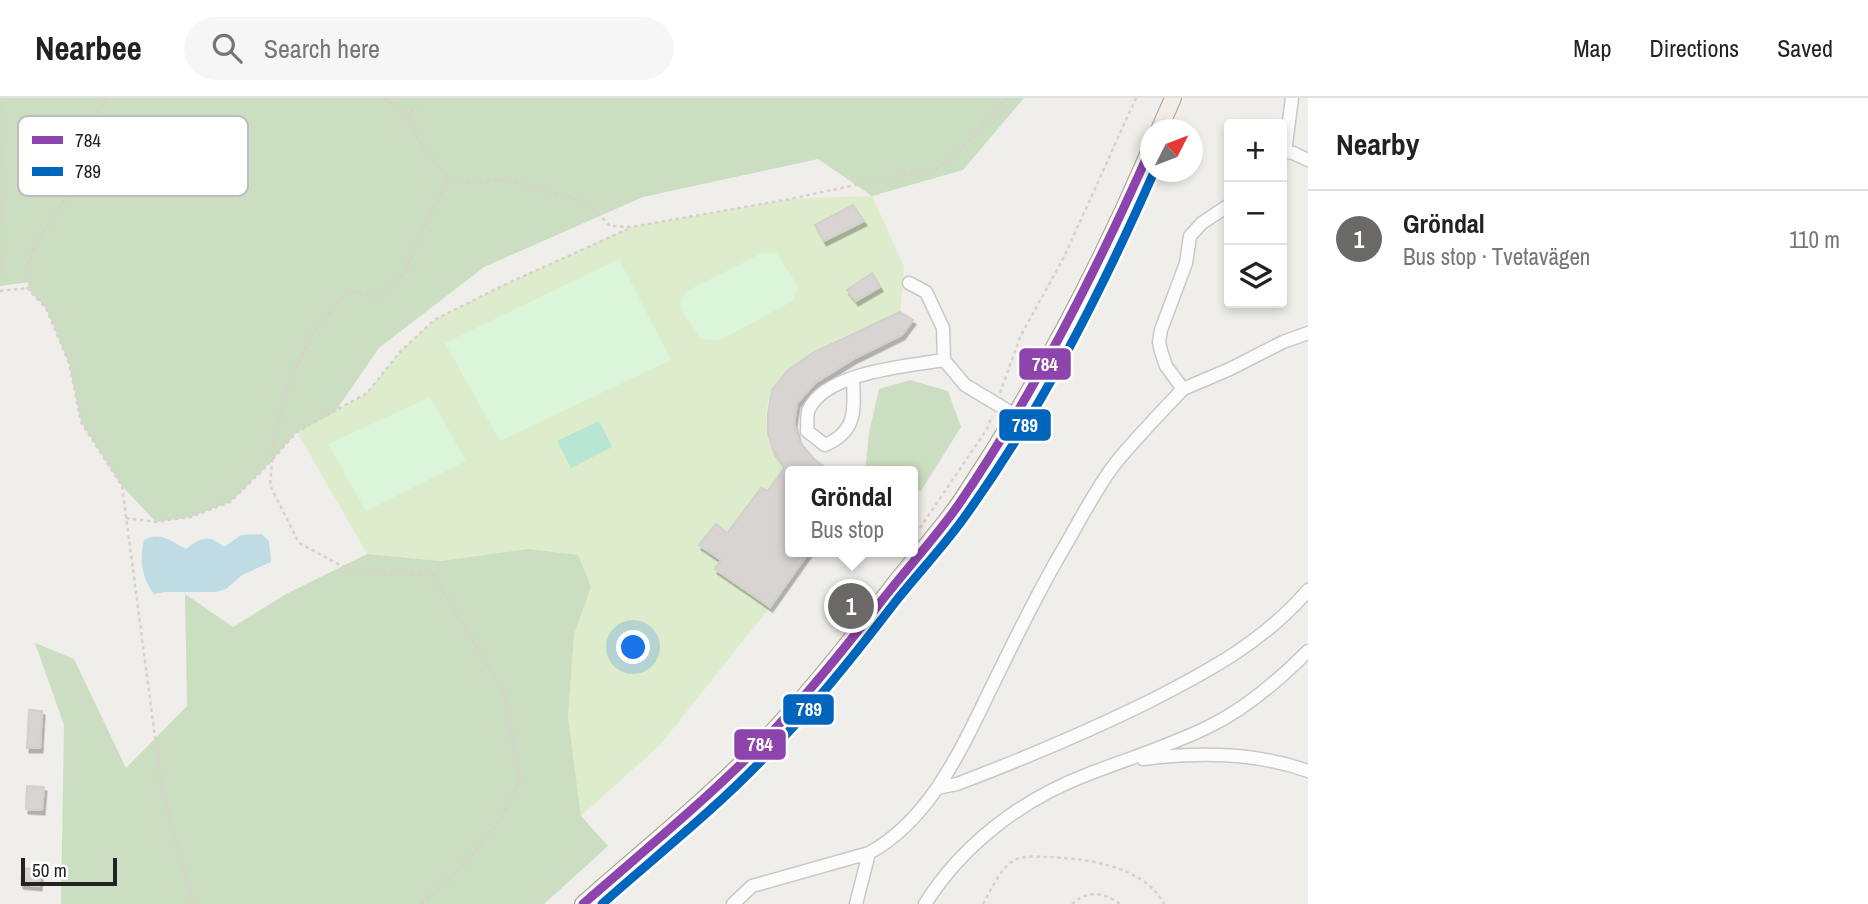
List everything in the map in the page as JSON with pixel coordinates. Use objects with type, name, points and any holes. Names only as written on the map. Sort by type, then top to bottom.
[{"type":"main road","points":[[1164,119],[1173,98]]},
{"type":"main road","points":[[918,555],[964,498],[1015,415],[1114,234],[1140,173]]},
{"type":"main road","points":[[583,904],[740,765],[775,730],[917,557]]},
{"type":"lane","points":[[1287,129],[1292,98]]},
{"type":"lane","points":[[1287,154],[1293,153],[1308,160]]},
{"type":"lane","points":[[1183,389],[1166,366],[1161,351],[1161,330],[1186,262],[1190,236],[1202,223],[1224,208]]},
{"type":"lane","points":[[909,283],[926,292],[943,328],[944,360],[965,385],[1015,415]]},
{"type":"lane","points":[[733,904],[752,886],[869,853],[900,834],[937,788],[1064,547],[1116,462],[1183,389],[1308,333]]},
{"type":"lane","points":[[853,378],[855,414],[839,439],[825,445],[807,430],[808,411],[821,393],[853,378],[944,360]]},
{"type":"lane","points":[[937,788],[957,784],[1074,738],[1211,670],[1257,639],[1308,590]]},
{"type":"lane","points":[[925,904],[962,857],[1018,810],[1057,788],[1211,726],[1237,711],[1308,652]]},
{"type":"lane","points":[[1125,762],[1205,753],[1262,759],[1308,771]]},
{"type":"lane","points":[[856,904],[869,853]]},
{"type":"path","points":[[0,98],[0,273]]},
{"type":"path","points":[[95,116],[106,98]]},
{"type":"path","points":[[385,98],[408,116],[423,149],[449,180],[470,183],[503,179],[587,202],[610,226],[631,227],[790,200],[902,174],[931,172],[956,157],[1007,98]]},
{"type":"path","points":[[408,116],[421,98]]},
{"type":"path","points":[[918,530],[988,429],[1020,338],[1064,257],[1136,98]]},
{"type":"path","points":[[421,904],[458,871],[498,823],[520,781],[504,693],[434,575],[355,573],[299,542],[270,485],[274,442],[286,390],[311,336],[348,291],[380,296],[404,274],[425,224],[449,180]]},
{"type":"path","points":[[27,288],[30,282],[28,265],[34,248],[67,196]]},
{"type":"path","points":[[126,518],[156,522],[191,517],[230,502],[297,432],[367,393],[400,352],[434,320],[631,227]]},
{"type":"path","points":[[0,291],[27,288]]},
{"type":"path","points":[[27,288],[46,308],[69,363],[80,422],[122,486],[162,790],[193,904]]},
{"type":"path","points":[[983,904],[1010,863],[1026,857],[1043,857],[1080,858],[1118,869],[1148,884],[1164,904]]},
{"type":"path","points":[[1072,904],[1083,895],[1090,894],[1106,896],[1120,904]]},
{"type":"green space","points":[[0,98],[1024,98],[963,170],[872,196],[818,159],[643,197],[484,267],[379,348],[335,412],[297,432],[230,502],[191,517],[156,522],[122,486],[81,422],[69,363],[46,308],[27,288],[30,282],[0,286]]},
{"type":"green space","points":[[872,196],[904,266],[900,312],[818,350],[794,366],[777,385],[767,408],[769,435],[785,467],[768,491],[761,488],[727,533],[716,524],[699,544],[721,560],[715,569],[770,607],[660,745],[581,816],[568,717],[574,635],[591,587],[528,549],[441,561],[367,554],[297,432],[367,393],[400,352],[434,320],[504,285],[631,227],[790,199]],"holes":[[[863,221],[824,241],[816,225]],[[872,273],[880,287],[856,301],[847,289]]]},
{"type":"green space","points":[[764,252],[777,254],[798,286],[793,301],[720,340],[701,339],[679,307],[685,292]]},
{"type":"green space","points":[[619,259],[671,360],[500,441],[445,343]]},
{"type":"green space","points":[[910,380],[948,391],[961,427],[921,491],[918,490],[918,466],[866,466],[869,433],[879,389]]},
{"type":"green space","points":[[430,397],[466,461],[366,511],[328,444]]},
{"type":"green space","points":[[599,421],[612,447],[571,468],[557,441]]},
{"type":"green space","points":[[528,549],[578,555],[591,587],[574,635],[568,717],[581,816],[608,846],[544,904],[61,904],[64,725],[35,643],[74,659],[126,768],[187,706],[185,594],[233,627],[288,593],[367,554],[441,561]]},
{"type":"water","points":[[262,534],[269,541],[271,562],[242,575],[226,589],[216,592],[154,594],[147,582],[142,554],[144,540],[150,537],[165,538],[186,549],[205,539],[214,540],[224,547],[241,535]]},
{"type":"building","points":[[853,205],[864,221],[824,241],[815,225]]},
{"type":"building","points":[[872,273],[880,287],[856,301],[847,290]]},
{"type":"building","points":[[900,312],[913,320],[902,335],[855,358],[815,383],[797,403],[794,423],[799,441],[823,466],[785,467],[773,450],[768,433],[772,390],[787,371],[814,352]]},
{"type":"building","points":[[785,467],[785,557],[805,557],[770,607],[715,569],[721,560],[699,545],[716,524],[727,533],[761,488],[768,491]]},
{"type":"building","points":[[29,710],[42,711],[40,748],[27,748]]},
{"type":"building","points":[[27,786],[44,787],[42,810],[26,809]]},
{"type":"building","points":[[23,868],[41,870],[39,886],[21,884]]},
{"type":"transit line","name":"784","points":[[918,556],[950,516],[987,462],[1039,375],[1108,241],[1140,172]]},
{"type":"transit line","name":"789","points":[[602,904],[724,797],[781,740],[832,682],[958,526],[994,475],[1069,348],[1149,182]]},
{"type":"transit line","name":"784","points":[[583,904],[712,792],[753,752],[836,658],[917,557]]},
{"type":"place","name":"Gröndal","points":[[851,606]]}]
